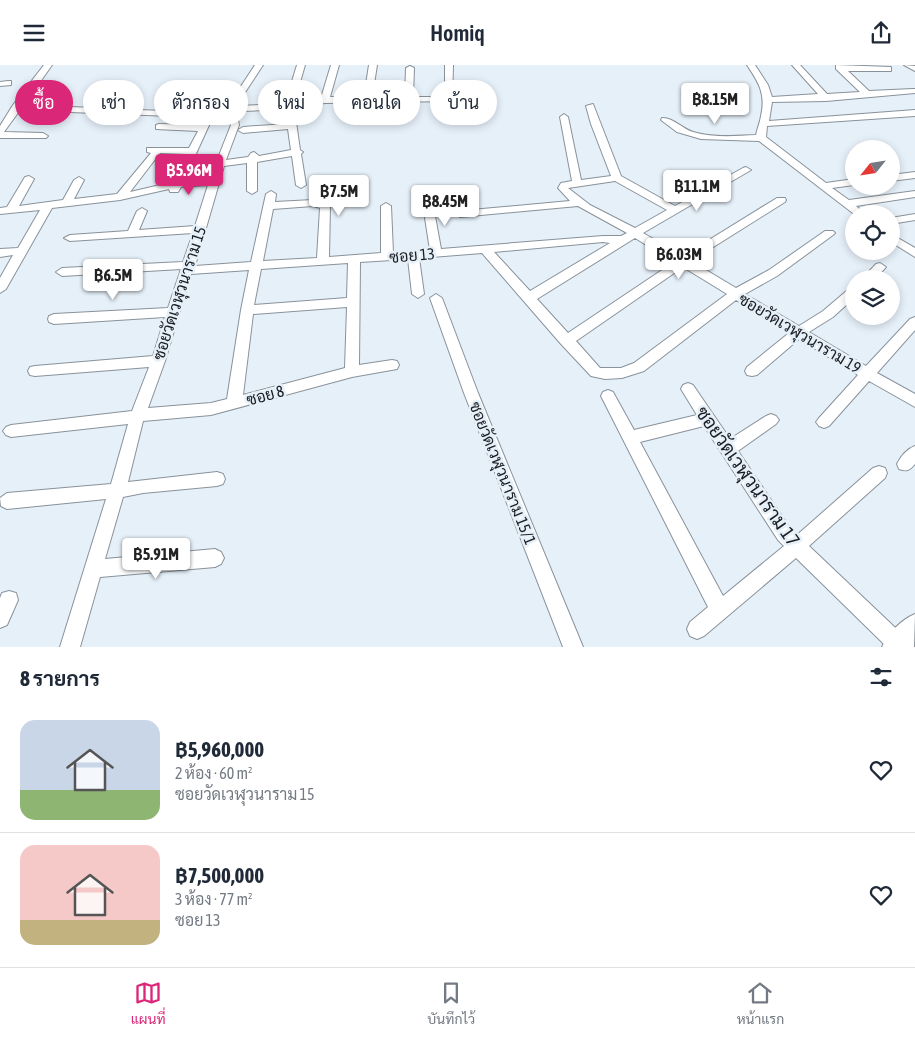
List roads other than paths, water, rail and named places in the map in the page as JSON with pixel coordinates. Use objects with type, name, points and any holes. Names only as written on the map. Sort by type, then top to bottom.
[{"type":"street","points":[[37,80],[48,65]]},
{"type":"street","points":[[248,82],[259,65]]},
{"type":"street","points":[[297,80],[301,65]]},
{"type":"street","points":[[333,100],[325,100],[335,65]]},
{"type":"street","points":[[371,80],[373,65]]},
{"type":"street","points":[[420,99],[449,99],[449,65]]},
{"type":"street","points":[[751,65],[768,90],[770,101],[760,130],[761,138]]},
{"type":"street","points":[[796,65],[826,98]]},
{"type":"street","points":[[908,65],[915,69]]},
{"type":"street","points":[[839,67],[888,69]]},
{"type":"street","points":[[839,67],[864,95],[889,115]]},
{"type":"street","points":[[410,68],[410,80]]},
{"type":"street","points":[[770,101],[913,91]]},
{"type":"street","points":[[590,106],[595,125],[617,178]]},
{"type":"street","points":[[15,109],[0,133],[43,136]]},
{"type":"street","name":"ซอยวัดเวฬุวนาราม 15","points":[[70,647],[137,417],[158,361],[221,160],[235,125],[234,119],[230,116],[73,109]]},
{"type":"street","points":[[764,123],[915,113]]},
{"type":"street","points":[[564,117],[571,184],[617,178],[674,210]]},
{"type":"street","points":[[665,120],[681,131],[693,134],[726,139],[761,138],[846,204],[915,194]]},
{"type":"street","points":[[159,127],[205,126],[191,151],[175,187]]},
{"type":"street","points":[[243,130],[292,127],[298,152],[301,185]]},
{"type":"street","points":[[146,150],[191,151]]},
{"type":"street","points":[[120,197],[158,150]]},
{"type":"street","points":[[221,160],[257,158],[298,152]]},
{"type":"street","points":[[252,191],[257,158]]},
{"type":"street","name":"ซอย 13","points":[[62,272],[256,265],[387,257],[603,239],[623,240],[746,171]]},
{"type":"street","points":[[900,177],[915,175]]},
{"type":"street","points":[[681,178],[708,192]]},
{"type":"street","points":[[5,210],[29,179]]},
{"type":"street","points":[[67,203],[79,180]]},
{"type":"street","points":[[823,186],[845,183]]},
{"type":"street","name":"ซอยวัดเวฬุวนาราม 19","points":[[571,184],[563,188],[565,192],[581,203],[636,233],[798,333],[915,401]]},
{"type":"street","points":[[5,210],[120,197],[175,187],[214,185]]},
{"type":"street","points":[[234,404],[247,310],[269,200],[313,203],[325,206],[323,260]]},
{"type":"street","points":[[566,341],[682,262],[781,200]]},
{"type":"street","points":[[460,214],[581,203]]},
{"type":"street","points":[[0,289],[48,205]]},
{"type":"street","points":[[428,205],[436,253]]},
{"type":"street","points":[[386,206],[387,257]]},
{"type":"street","points":[[132,234],[142,211]]},
{"type":"street","points":[[900,220],[915,217]]},
{"type":"street","points":[[70,238],[200,229]]},
{"type":"street","points":[[486,249],[566,341],[596,372],[605,375],[622,373],[639,367],[736,294],[774,273],[829,233]]},
{"type":"street","points":[[529,298],[623,240]]},
{"type":"street","points":[[900,243],[915,253]]},
{"type":"street","points":[[0,253],[22,251]]},
{"type":"street","points":[[413,255],[418,293]]},
{"type":"street","points":[[352,373],[354,259]]},
{"type":"street","points":[[877,270],[880,267]]},
{"type":"street","name":"ซอยวัดเวฬุวนาราม 15/1","points":[[436,298],[471,393],[573,647]]},
{"type":"street","points":[[752,371],[798,333],[828,314],[845,299]]},
{"type":"street","points":[[247,310],[353,302]]},
{"type":"street","points":[[54,319],[174,311]]},
{"type":"street","points":[[824,422],[866,373],[915,322]]},
{"type":"street","points":[[35,371],[158,361]]},
{"type":"street","name":"ซอย 8","points":[[11,431],[137,417],[155,413],[211,409],[352,373],[392,365]]},
{"type":"street","name":"ซอยวัดเวฬุวนาราม 17","points":[[688,389],[784,534],[796,547],[903,639]]},
{"type":"street","points":[[608,396],[720,609]]},
{"type":"street","points":[[629,438],[708,419]]},
{"type":"street","points":[[728,449],[771,420]]},
{"type":"street","points":[[697,629],[796,547],[879,473]]},
{"type":"street","points":[[8,501],[217,479]]},
{"type":"street","points":[[94,569],[215,558]]},
{"type":"street","points":[[0,618],[9,600]]}]
